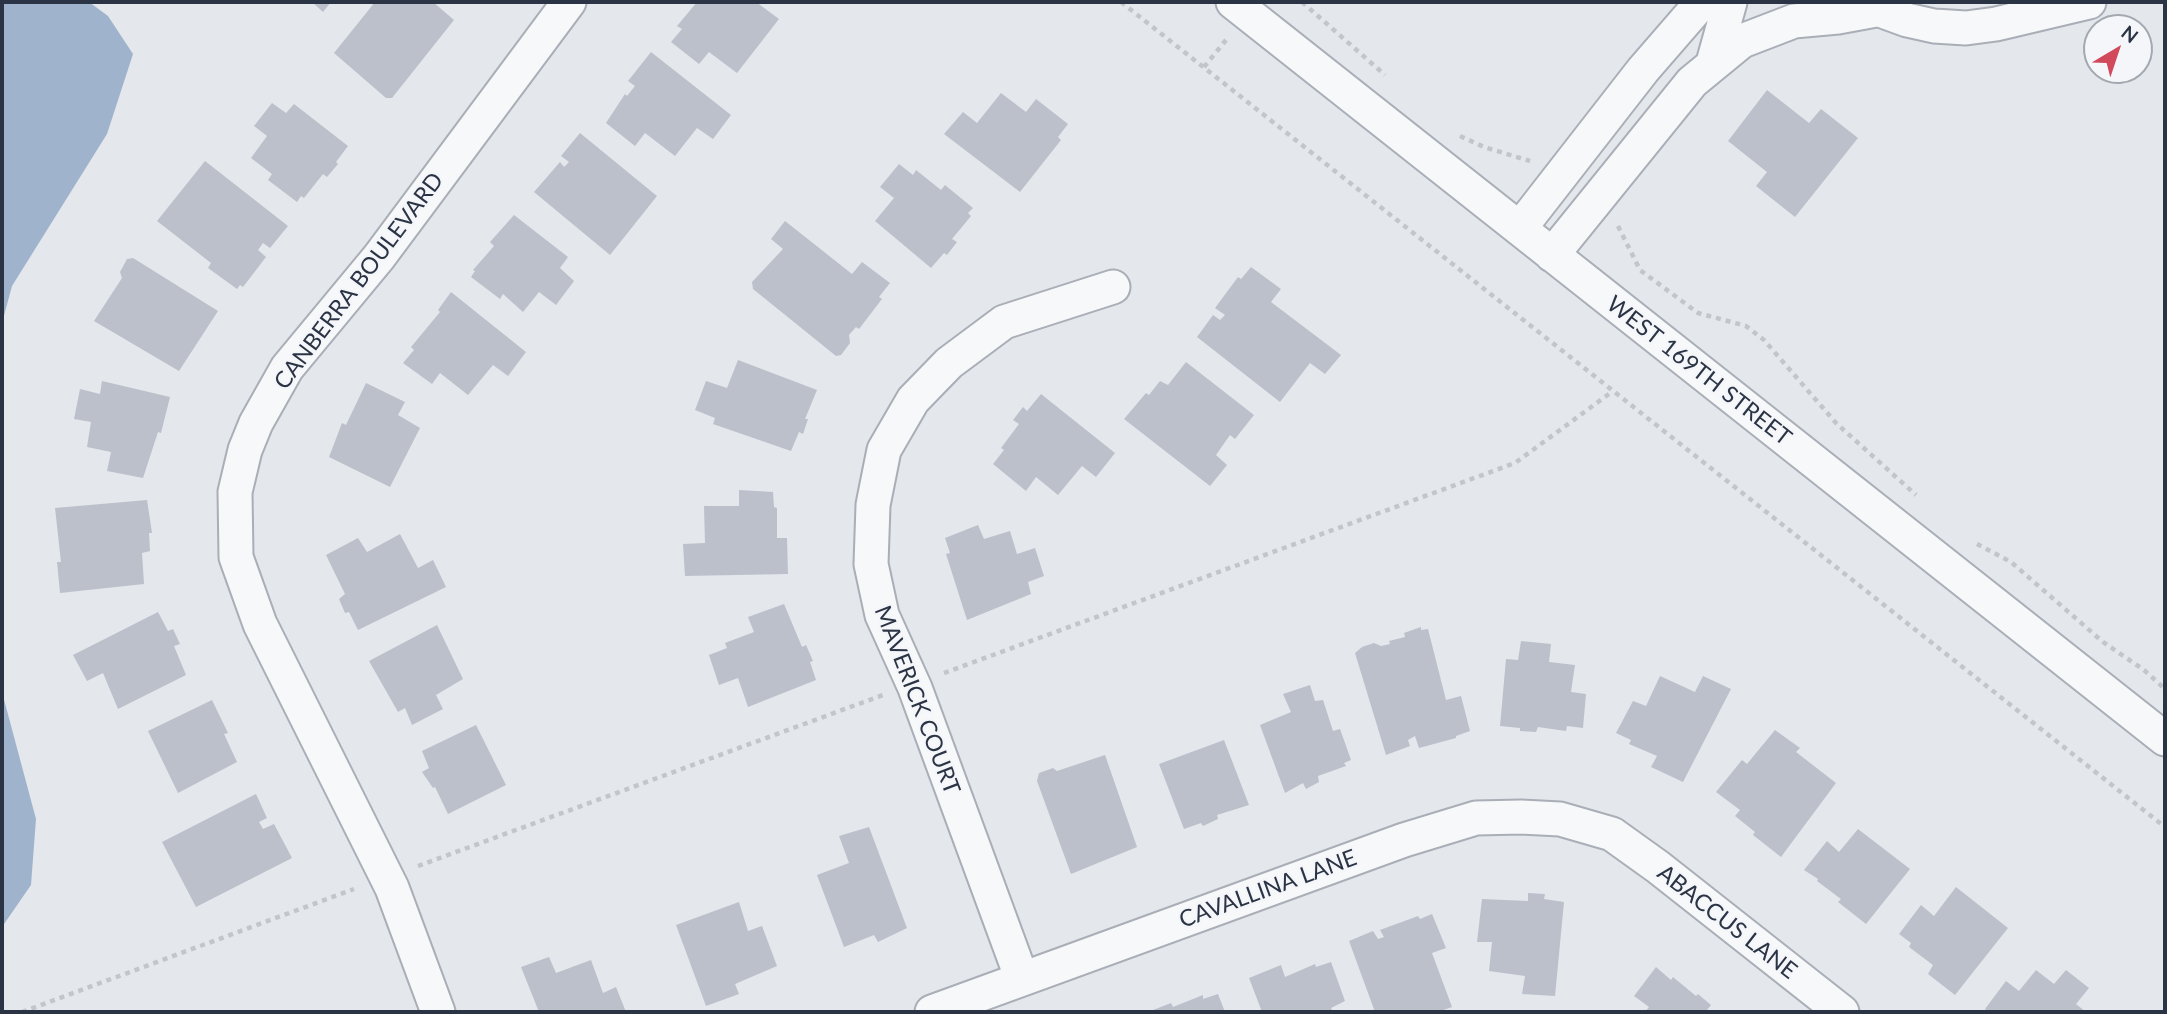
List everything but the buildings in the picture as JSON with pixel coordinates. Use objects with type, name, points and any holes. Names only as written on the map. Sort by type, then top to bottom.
[{"type":"street","points":[[1520,228],[1643,70],[1702,2]]},
{"type":"street","points":[[1713,63],[1730,2]]},
{"type":"street","points":[[1552,255],[1692,82],[1742,41],[1794,21],[1838,17],[1867,6],[1934,26],[1966,28],[1996,24],[2089,2]]},
{"type":"street","name":"CANBERRA BOULEVARD","points":[[438,1012],[386,877],[261,624],[236,557],[235,492],[245,450],[256,423],[287,368],[379,257],[564,4]]},
{"type":"street","name":"WEST 169TH STREET","points":[[1233,17],[1520,228],[2165,739]]},
{"type":"street","name":"MAVERICK COURT","points":[[1022,979],[913,684],[882,615],[871,564],[873,505],[884,450],[913,400],[949,363],[1004,322],[1113,287]]},
{"type":"street","name":"CAVALLINA LANE","points":[[932,1012],[1405,840],[1476,818],[1560,819],[1612,834]]},
{"type":"street","name":"ABACCUS LANE","points":[[1612,834],[1842,1012]]},
{"type":"path","points":[[1121,2],[2165,827]]},
{"type":"path","points":[[1302,2],[1391,80]]},
{"type":"path","points":[[1204,67],[1233,17]]},
{"type":"path","points":[[1450,128],[1484,147],[1518,156],[1545,167],[1560,177]]},
{"type":"path","points":[[1595,201],[1620,228],[1640,270],[1698,313],[1746,326],[1764,340],[1836,423],[1925,504]]},
{"type":"path","points":[[22,1012],[1515,463],[1614,391]]},
{"type":"path","points":[[1970,540],[2011,562],[2103,642],[2144,670],[2165,689]]},
{"type":"water","points":[[2,2],[89,2],[108,16],[133,54],[107,134],[12,286],[2,323]]},
{"type":"water","points":[[2,692],[36,819],[31,885],[2,927]]}]
